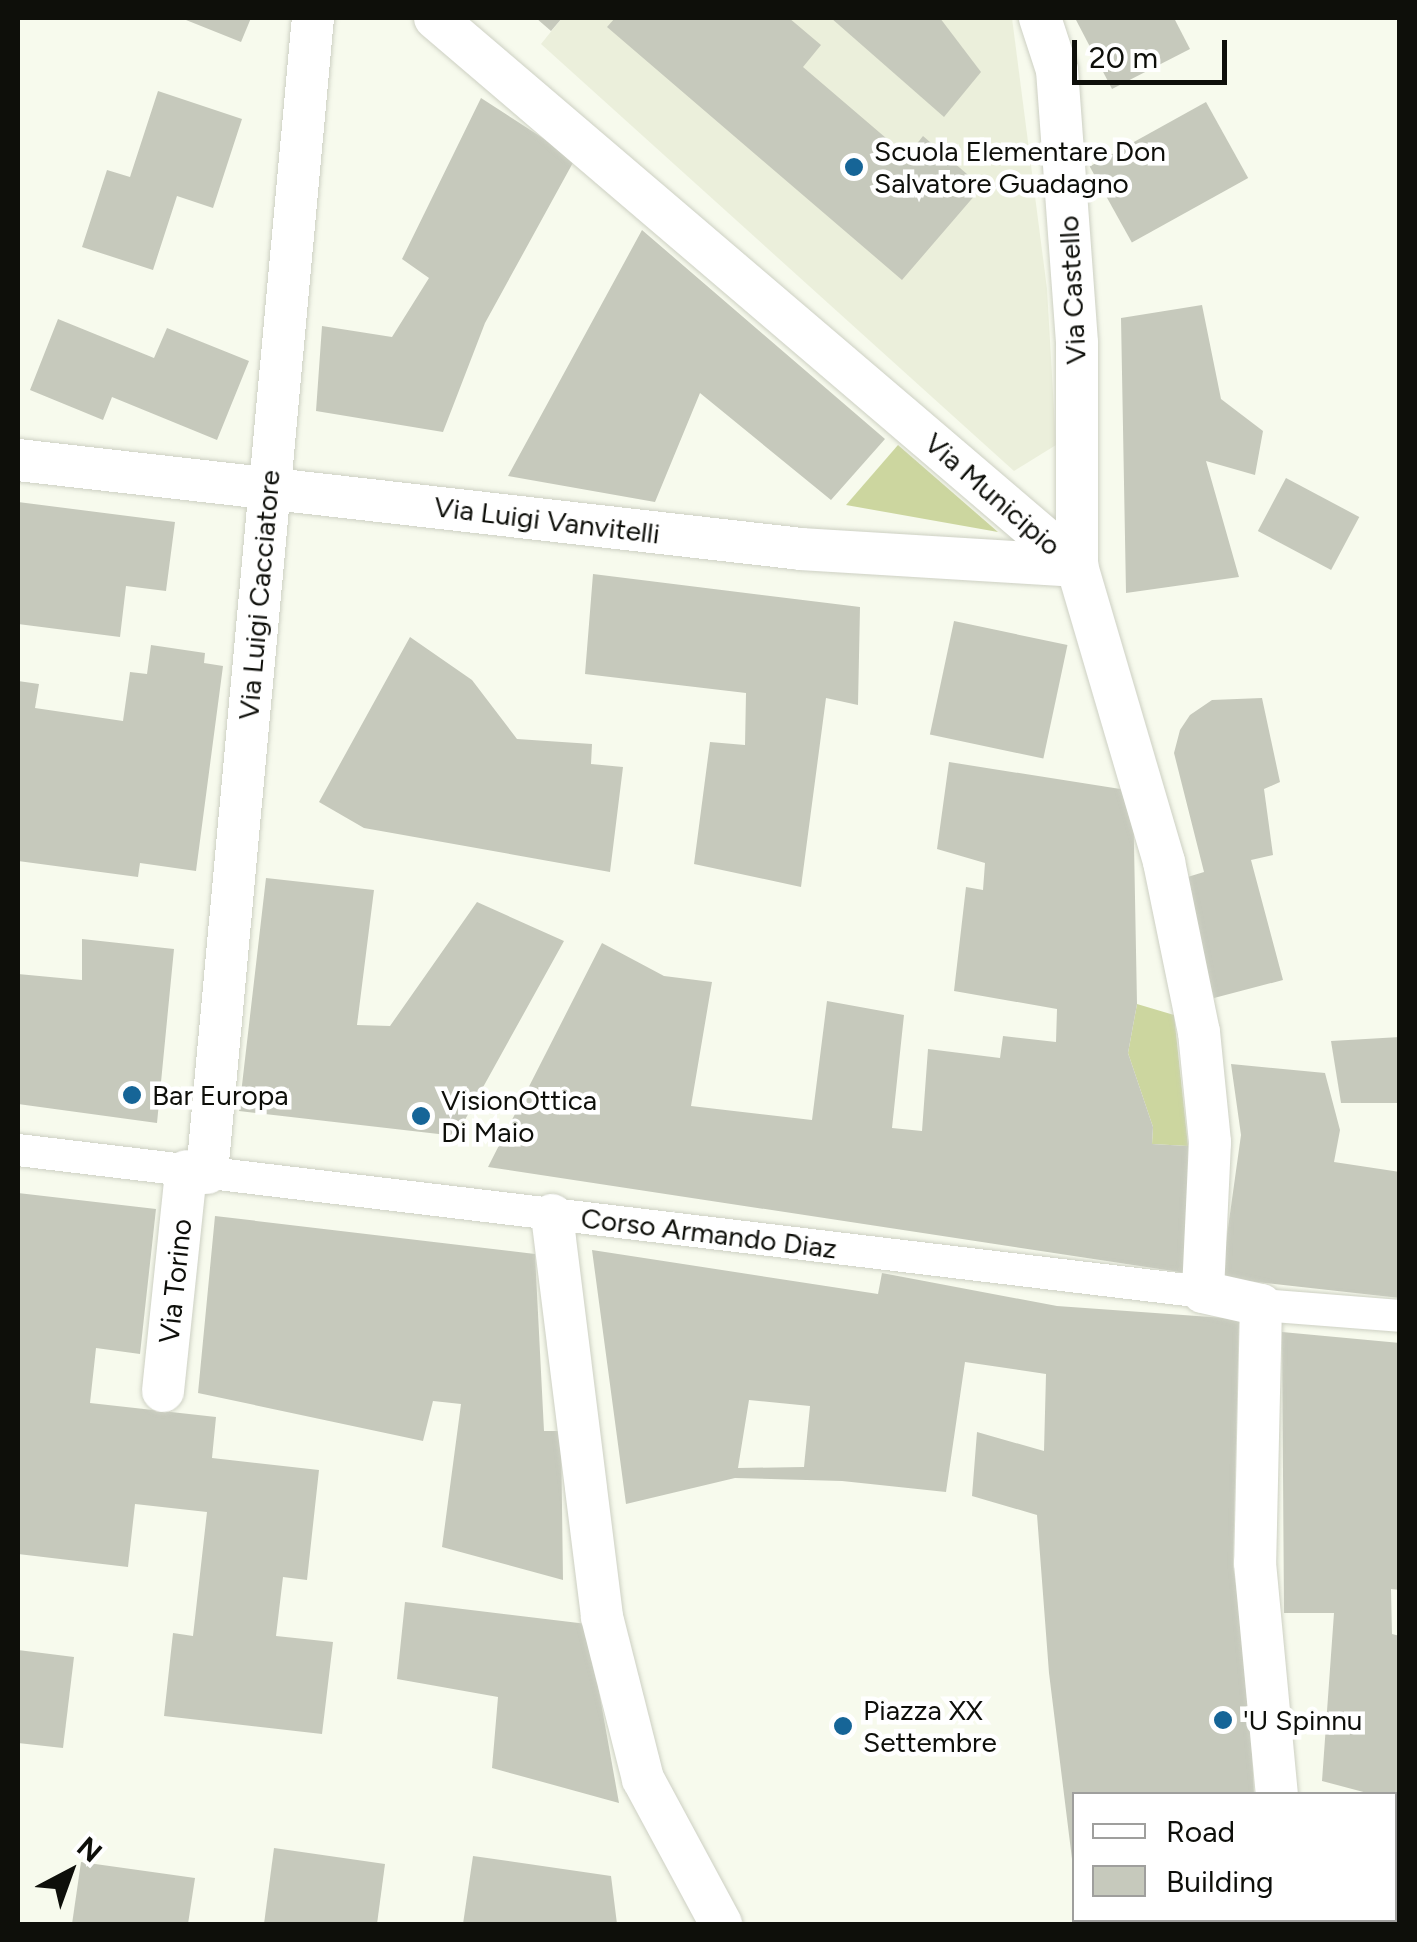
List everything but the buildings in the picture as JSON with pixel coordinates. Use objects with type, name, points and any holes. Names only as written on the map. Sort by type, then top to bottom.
[{"type":"street","name":"Via Luigi Cacciatore","points":[[197,1172],[269,489],[313,18]]},
{"type":"street","name":"Via Municipio","points":[[435,18],[1077,566],[1164,862],[1199,1032],[1210,1142],[1203,1292]]},
{"type":"street","name":"Via Castello","points":[[1040,18],[1058,70],[1077,343],[1077,566]]},
{"type":"street","name":"Via Luigi Vanvitelli","points":[[18,460],[801,550],[1077,566]]},
{"type":"street","name":"Corso Armando Diaz","points":[[18,1150],[1203,1292],[1262,1306],[1400,1316]]},
{"type":"street","name":"Via Torino","points":[[163,1391],[197,1172]]},
{"type":"street","points":[[552,1215],[602,1617],[644,1780],[721,1924]]},
{"type":"street","points":[[1262,1306],[1255,1563],[1279,1792]]},
{"type":"shaded area","name":"Scuola Elementare Don Salvatore Guadagno","points":[[562,18],[1012,18],[1047,289],[1056,445],[1014,471],[541,44]]},
{"type":"green space","points":[[898,445],[998,532],[846,505]]},
{"type":"green space","points":[[1137,1004],[1174,1015],[1188,1146],[1152,1144],[1153,1127],[1128,1053]]},
{"type":"place","name":"Scuola Elementare Don Salvatore Guadagno","points":[[854,167]]},
{"type":"place","name":"Bar Europa","points":[[132,1095]]},
{"type":"place","name":"VisionOttica Di Maio","points":[[421,1116]]},
{"type":"place","name":"'U Spinnu","points":[[1223,1720]]},
{"type":"place","name":"Piazza XX Settembre","points":[[843,1726]]}]
